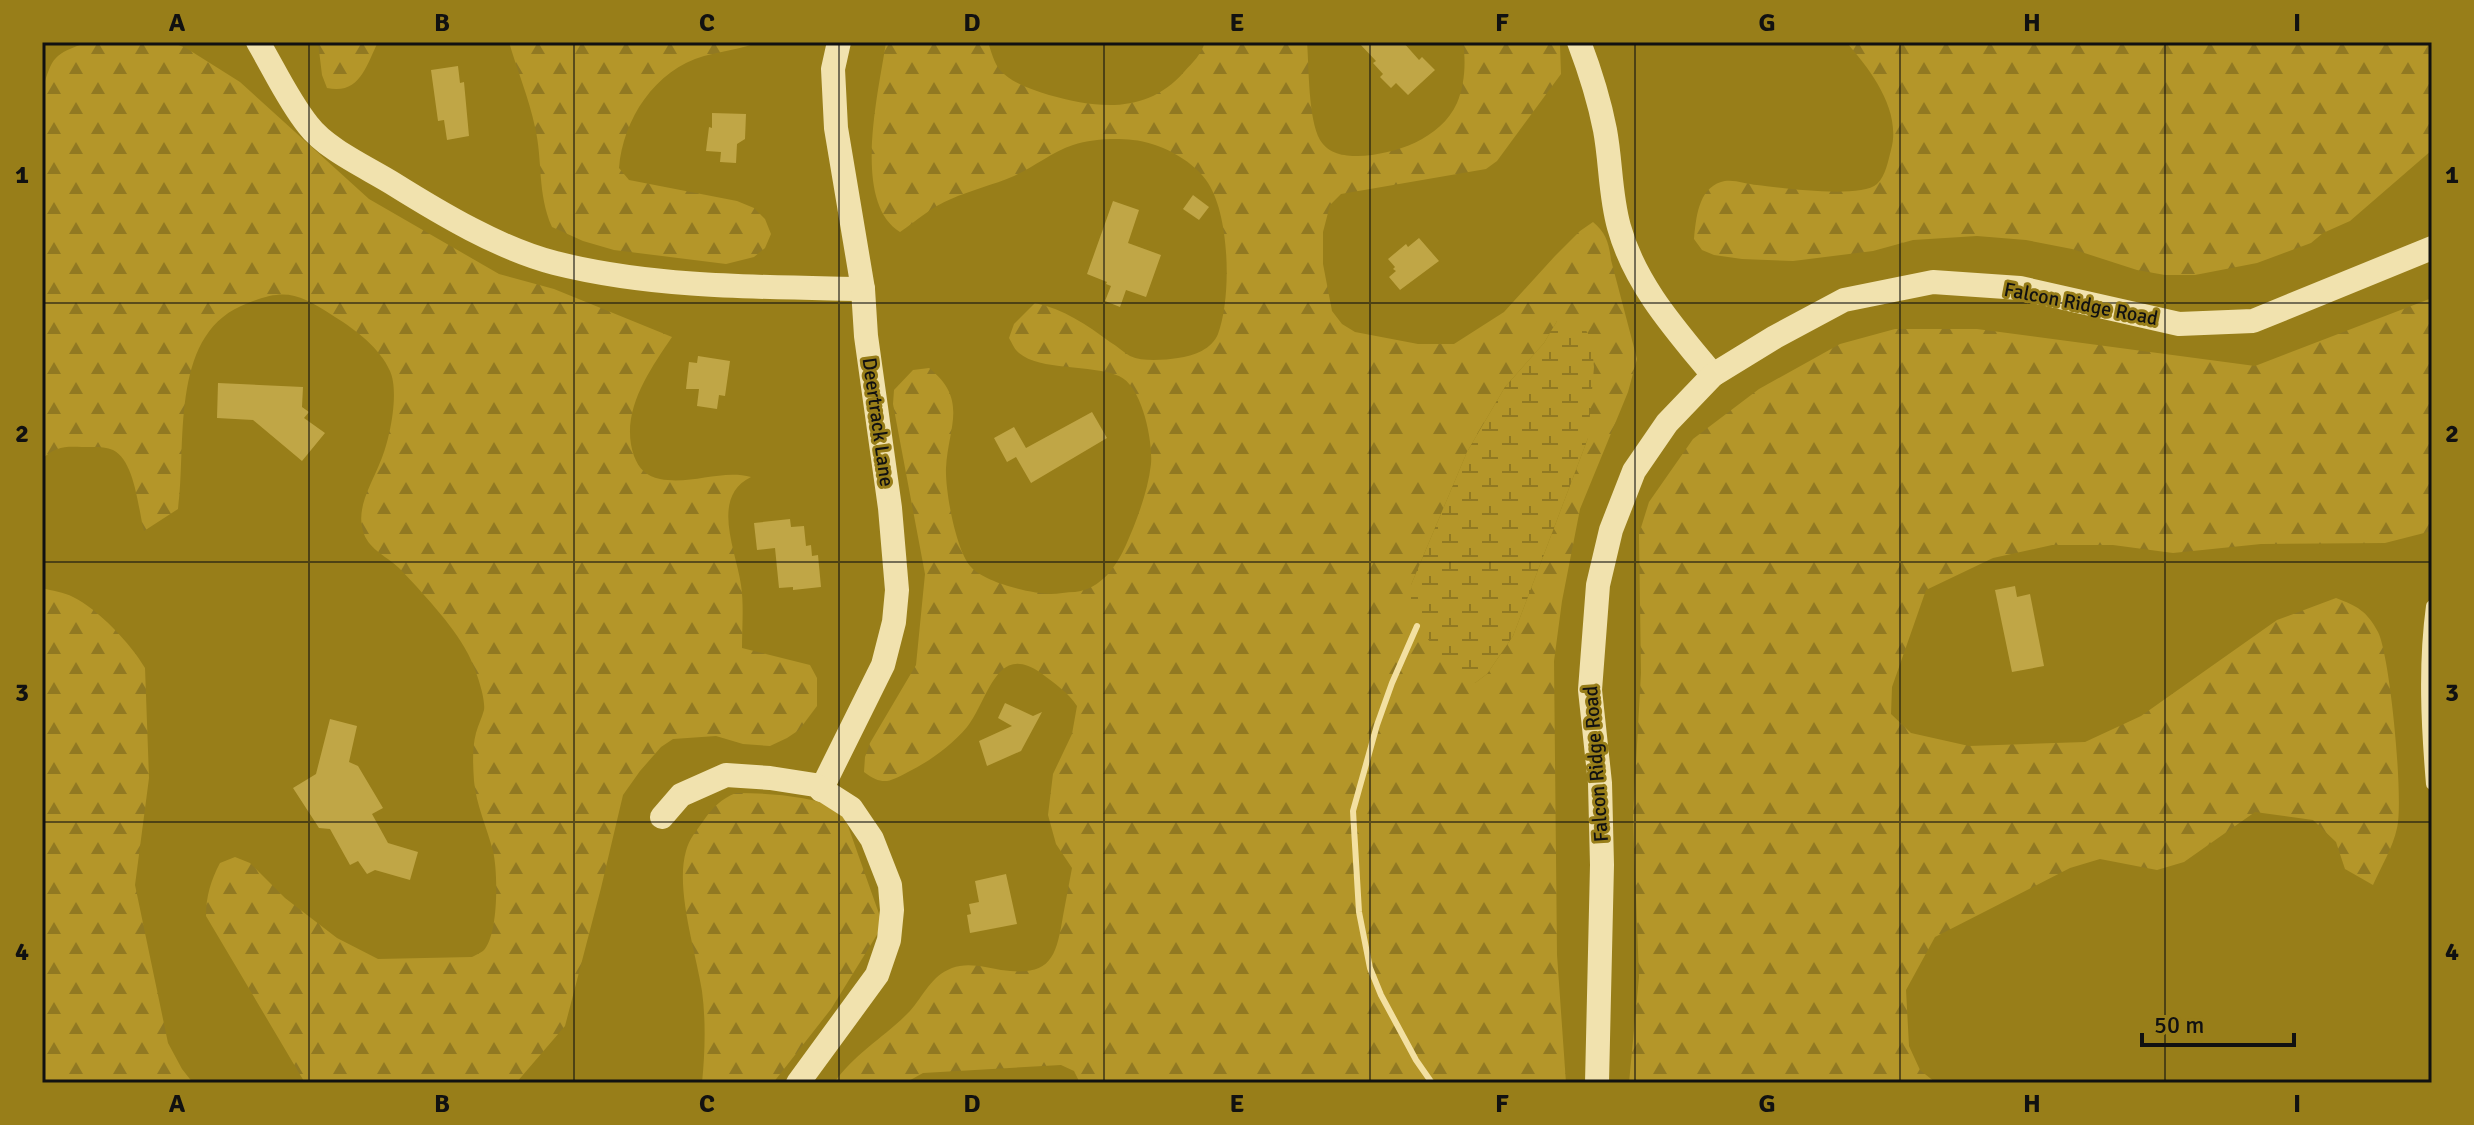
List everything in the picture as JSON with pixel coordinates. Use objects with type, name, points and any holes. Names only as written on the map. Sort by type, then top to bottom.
[{"type":"street","points":[[258,42],[308,126],[323,141],[421,201],[502,244],[554,263],[666,282],[863,289]]},
{"type":"street","name":"Deertrack Lane","points":[[821,790],[883,665],[894,622],[897,590],[863,289],[836,128],[833,69],[839,42]]},
{"type":"street","points":[[1579,42],[1595,86],[1606,132],[1619,227],[1634,265],[1648,292],[1713,375]]},
{"type":"street","name":"Falcon Ridge Road","points":[[1597,1083],[1602,865],[1600,783],[1590,690],[1598,585],[1611,530],[1634,471],[1667,423],[1713,375],[1844,300],[1933,282],[2020,288],[2179,324],[2253,321],[2432,248]]},
{"type":"street","points":[[662,817],[681,795],[726,775],[770,778],[815,785],[851,808],[872,839],[890,885],[892,910],[889,940],[877,975],[798,1083]]},
{"type":"lane","points":[[2432,606],[2428,634],[2428,739],[2432,784]]},
{"type":"green space","points":[[88,42],[171,42],[186,48],[240,82],[369,199],[499,274],[554,289],[672,337],[646,378],[633,408],[630,440],[638,465],[660,479],[729,475],[751,477],[731,497],[728,511],[742,593],[742,648],[810,665],[817,678],[817,706],[799,730],[770,746],[743,744],[716,736],[673,739],[661,747],[640,771],[623,795],[565,1026],[516,1083],[305,1083],[206,916],[208,895],[217,869],[220,863],[235,857],[250,863],[285,898],[337,938],[378,959],[472,957],[483,951],[495,918],[496,873],[474,781],[474,745],[484,710],[483,697],[470,657],[453,631],[417,587],[375,549],[364,534],[362,507],[390,432],[394,392],[390,371],[367,340],[310,302],[290,295],[256,300],[218,321],[202,342],[186,396],[178,509],[144,531],[131,474],[113,450],[65,447],[42,459],[42,91],[56,58]]},
{"type":"green space","points":[[318,42],[378,42],[360,77],[347,87],[338,89],[327,88],[322,75]]},
{"type":"green space","points":[[509,42],[759,42],[686,63],[657,85],[645,99],[627,132],[619,168],[629,180],[737,201],[754,208],[765,219],[771,234],[765,248],[754,257],[726,264],[614,250],[552,227],[544,202],[532,116]]},
{"type":"green space","points":[[886,42],[988,42],[994,60],[1010,79],[1068,100],[1104,105],[1138,101],[1170,86],[1196,58],[1205,42],[1307,42],[1311,106],[1320,140],[1337,153],[1358,156],[1415,143],[1450,116],[1462,88],[1465,65],[1463,42],[1557,42],[1560,45],[1561,74],[1497,161],[1486,169],[1341,194],[1330,205],[1323,232],[1323,264],[1332,311],[1342,324],[1355,332],[1418,344],[1454,344],[1504,312],[1555,256],[1593,222],[1608,243],[1637,359],[1628,392],[1580,509],[1554,661],[1557,955],[1566,1083],[1080,1083],[1074,1071],[1061,1065],[923,1073],[905,1083],[834,1083],[851,1063],[910,1011],[933,981],[945,971],[970,965],[1030,971],[1048,962],[1057,944],[1072,868],[1056,844],[1048,815],[1053,774],[1072,734],[1077,706],[1070,696],[1026,665],[1014,664],[1004,669],[995,678],[967,727],[932,758],[891,780],[881,781],[864,772],[870,743],[916,665],[925,574],[893,404],[894,390],[913,370],[929,368],[949,391],[953,415],[946,468],[947,491],[956,535],[971,567],[986,578],[1032,592],[1054,594],[1084,590],[1100,582],[1117,561],[1142,505],[1151,464],[1144,415],[1134,391],[1119,376],[1052,365],[1028,359],[1019,353],[1009,338],[1014,324],[1035,303],[1075,318],[1130,356],[1154,360],[1184,357],[1202,351],[1218,334],[1227,277],[1220,212],[1206,180],[1192,165],[1173,153],[1133,140],[1095,140],[1065,148],[1014,176],[944,202],[900,232],[885,217],[876,197],[872,172],[874,116]],"holes":[[[1557,321],[1588,438],[1513,636],[1487,674],[1475,683],[1411,585],[1467,452],[1505,387],[1544,343]]]},
{"type":"green space","points":[[1846,42],[2432,42],[2432,150],[2350,221],[2323,233],[2311,243],[2257,263],[2195,275],[2165,275],[2137,270],[2072,249],[2026,240],[1977,236],[1913,240],[1873,251],[1793,261],[1742,259],[1702,250],[1694,239],[1700,206],[1707,191],[1721,182],[1838,192],[1868,188],[1880,180],[1891,150],[1892,121],[1874,78]]},
{"type":"green space","points":[[2432,298],[2432,531],[2385,543],[2261,544],[2173,553],[2113,545],[2052,545],[1993,558],[1926,590],[1892,687],[1891,714],[1911,733],[1969,746],[2085,742],[2141,716],[2277,620],[2336,598],[2365,614],[2378,632],[2383,646],[2395,728],[2399,789],[2397,828],[2373,885],[2345,869],[2336,842],[2313,820],[2255,812],[2184,862],[2157,870],[2100,859],[2070,868],[1935,937],[1906,990],[1909,1046],[1920,1070],[1936,1083],[1629,1083],[1639,977],[1633,817],[1641,673],[1639,534],[1649,502],[1693,439],[1759,389],[1840,344],[1895,329],[1977,329],[2255,366]]},
{"type":"green space","points":[[1557,321],[1584,327],[1591,339],[1594,367],[1588,438],[1513,636],[1487,674],[1475,683],[1460,678],[1417,626],[1411,614],[1411,585],[1467,452],[1505,387],[1544,343]]},
{"type":"green space","points":[[42,588],[69,595],[93,610],[123,638],[145,668],[149,778],[135,885],[168,1043],[193,1083],[42,1083]]},
{"type":"green space","points":[[736,793],[790,796],[842,809],[883,925],[831,1009],[773,1083],[702,1083],[705,1037],[703,1002],[685,902],[683,866],[687,847],[696,831],[718,804]]},
{"type":"building","points":[[1358,42],[1403,42],[1419,60],[1422,57],[1435,70],[1408,95],[1396,83],[1391,88],[1380,77],[1383,74],[1373,63],[1376,61]]},
{"type":"building","points":[[458,66],[460,83],[464,82],[469,136],[447,140],[444,120],[438,121],[431,70]]},
{"type":"building","points":[[712,113],[746,114],[745,139],[737,144],[736,163],[720,162],[721,152],[706,151]]},
{"type":"building","points":[[1193,195],[1209,207],[1199,220],[1183,209]]},
{"type":"building","points":[[1113,201],[1139,210],[1128,243],[1161,255],[1146,297],[1126,290],[1120,307],[1105,301],[1111,286],[1107,282],[1087,274]]},
{"type":"building","points":[[1419,238],[1439,261],[1400,290],[1389,277],[1396,271],[1388,259]]},
{"type":"building","points":[[698,356],[730,361],[725,396],[719,395],[717,409],[697,406],[699,389],[686,389],[689,362],[697,363]]},
{"type":"building","points":[[218,383],[303,387],[302,407],[309,412],[304,418],[325,433],[302,461],[253,420],[217,418]]},
{"type":"building","points":[[1092,412],[1107,438],[1031,483],[1016,457],[1007,462],[994,438],[1014,427],[1026,448]]},
{"type":"building","points":[[790,519],[791,527],[804,526],[806,546],[811,545],[812,556],[818,555],[821,587],[779,588],[775,548],[757,550],[754,523]]},
{"type":"building","points":[[2015,586],[2017,597],[2030,594],[2044,666],[2012,672],[1995,590]]},
{"type":"building","points":[[1005,703],[1033,716],[1042,712],[1021,751],[987,766],[979,741],[1012,726],[998,718]]},
{"type":"building","points":[[330,719],[357,726],[349,762],[358,766],[383,808],[372,814],[388,843],[418,852],[410,880],[375,870],[367,874],[358,861],[350,865],[330,829],[319,828],[293,788],[316,774]]},
{"type":"building","points":[[1006,874],[1017,924],[970,933],[969,904],[979,902],[975,881]]},
{"type":"waterway","points":[[1417,626],[1377,725],[1353,811],[1359,912],[1370,968],[1416,1060],[1432,1083]]}]
